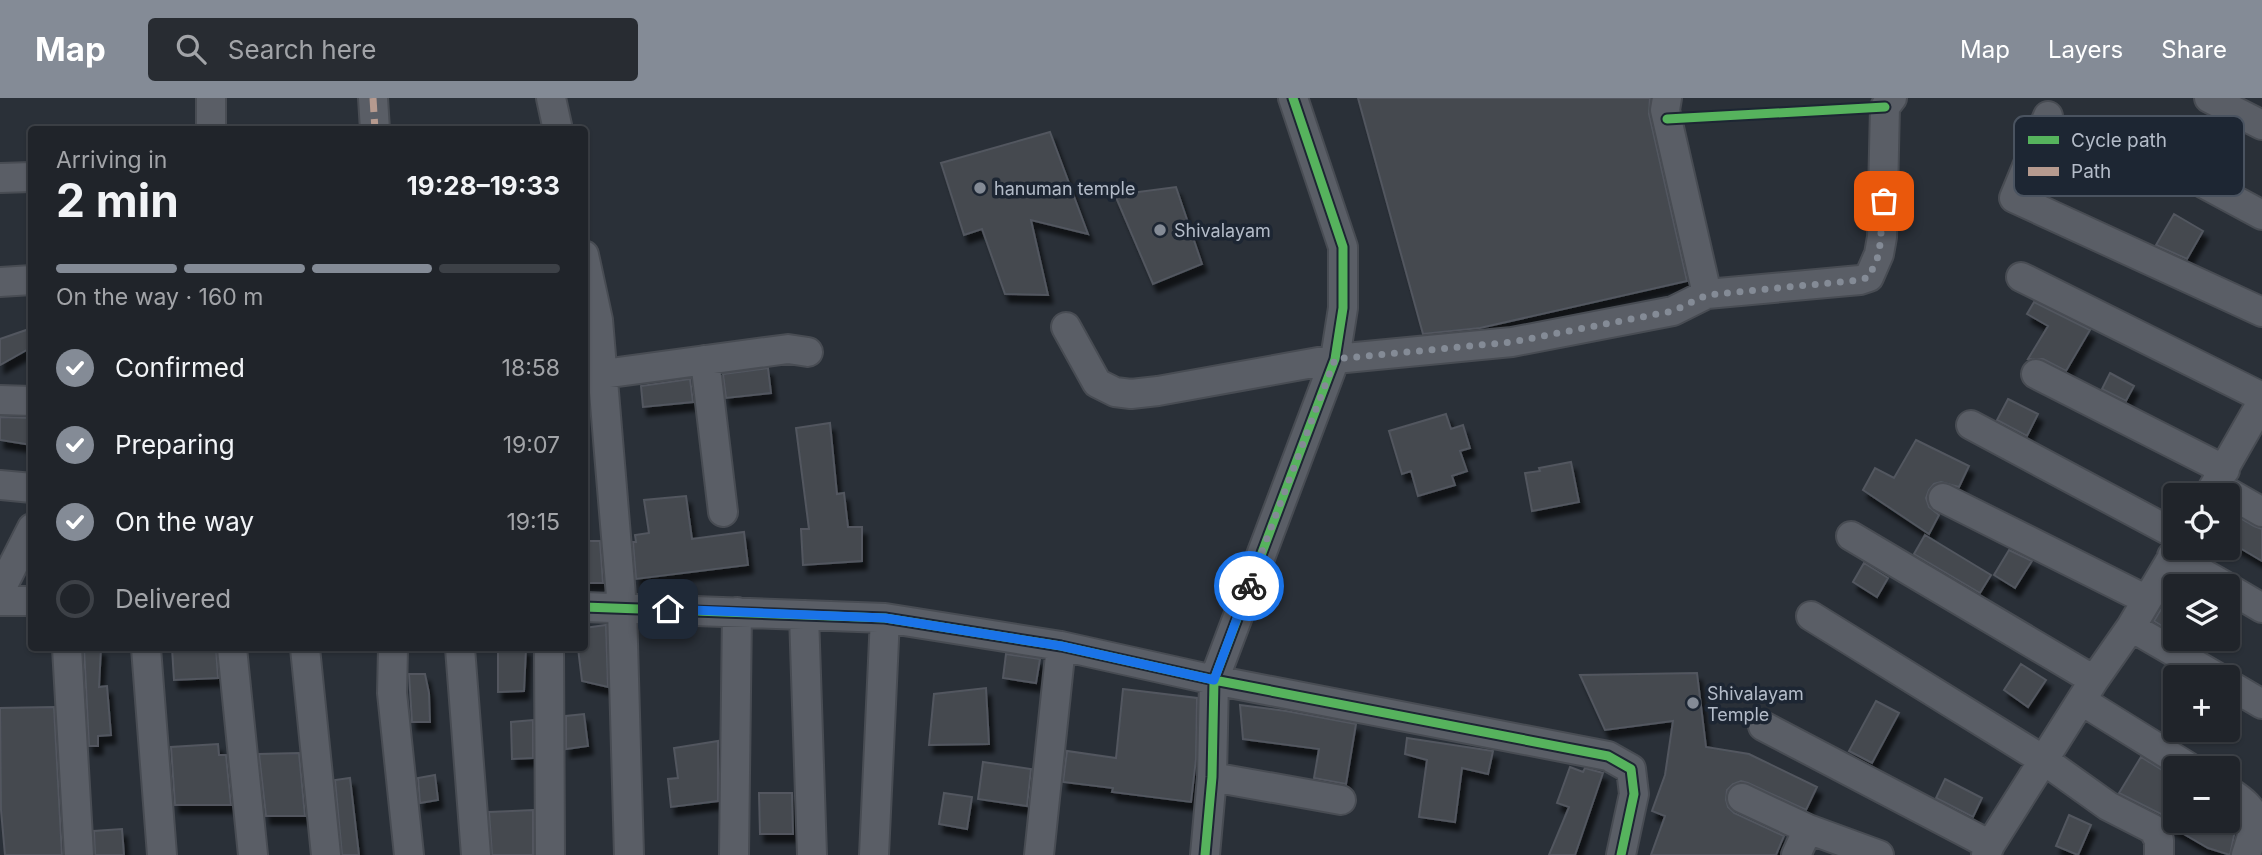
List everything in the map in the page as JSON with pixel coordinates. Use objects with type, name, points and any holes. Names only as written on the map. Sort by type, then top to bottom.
[{"type":"street","points":[[211,98],[211,126]]},
{"type":"street","points":[[373,98],[375,126]]},
{"type":"street","points":[[551,98],[557,126]]},
{"type":"street","points":[[1205,855],[1212,777],[1214,680],[1335,359],[1343,308],[1343,247],[1293,98]]},
{"type":"street","points":[[1667,98],[1665,110],[1707,295]]},
{"type":"street","points":[[1066,327],[1097,383],[1115,392],[1131,394],[1335,359],[1512,342],[1673,311],[1707,295],[1860,280],[1869,277],[1879,254],[1882,237],[1885,107],[1892,98]]},
{"type":"street","points":[[2209,98],[2262,125]]},
{"type":"street","points":[[0,178],[28,177]]},
{"type":"street","points":[[2015,196],[2014,198],[2262,312]]},
{"type":"street","points":[[2227,196],[2262,215]]},
{"type":"street","points":[[2021,277],[2260,409],[2216,483],[2036,374]]},
{"type":"street","points":[[0,282],[28,280]]},
{"type":"street","points":[[588,293],[591,321],[603,374],[595,404],[622,607],[629,855]]},
{"type":"street","points":[[603,374],[788,349],[808,352]]},
{"type":"street","points":[[705,360],[723,512]]},
{"type":"street","points":[[0,400],[28,401]]},
{"type":"street","points":[[1971,425],[2163,539]]},
{"type":"street","points":[[0,485],[28,488]]},
{"type":"street","points":[[1943,498],[2147,600]]},
{"type":"street","points":[[2240,498],[2262,512]]},
{"type":"street","points":[[0,591],[28,536]]},
{"type":"street","points":[[1851,536],[2088,690],[2174,756]]},
{"type":"street","points":[[1763,726],[1988,850],[2088,690],[2131,627],[2168,560]]},
{"type":"street","points":[[2192,560],[2210,574]]},
{"type":"street","points":[[2240,595],[2262,608]]},
{"type":"street","points":[[0,601],[28,601]]},
{"type":"street","points":[[588,607],[885,618],[1061,646],[1214,680],[1608,756],[1630,769],[1634,794],[1621,855]]},
{"type":"street","points":[[734,855],[737,612]]},
{"type":"street","points":[[804,615],[812,855]]},
{"type":"street","points":[[1811,616],[2045,761],[2108,806],[2153,829],[2159,840],[2159,855]]},
{"type":"street","points":[[874,855],[885,618]]},
{"type":"street","points":[[2131,627],[2196,665]]},
{"type":"street","points":[[1039,855],[1061,646]]},
{"type":"street","points":[[67,651],[79,855]]},
{"type":"street","points":[[146,651],[162,855]]},
{"type":"street","points":[[232,651],[253,855]]},
{"type":"street","points":[[304,651],[326,855]]},
{"type":"street","points":[[393,651],[392,693],[409,855]]},
{"type":"street","points":[[460,651],[476,855]]},
{"type":"street","points":[[549,651],[550,855]]},
{"type":"street","points":[[2240,691],[2262,704]]},
{"type":"street","points":[[1212,777],[1341,800]]},
{"type":"street","points":[[1742,798],[1808,829],[1879,855]]},
{"type":"street","points":[[2240,799],[2252,810],[2255,825],[2246,855]]},
{"type":"street","points":[[1796,855],[1808,829]]},
{"type":"building","points":[[1358,98],[1650,98],[1649,114],[1687,281],[1480,328],[1423,334]]},
{"type":"building","points":[[1050,132],[1088,234],[1031,220],[1048,295],[1005,294],[982,229],[964,235],[941,163]]},
{"type":"building","name":"Shivalayam","points":[[1176,187],[1202,264],[1153,284],[1115,195]]},
{"type":"building","points":[[2174,214],[2203,231],[2187,259],[2156,245]]},
{"type":"building","points":[[2034,302],[2090,330],[2066,371],[2043,359],[2028,359],[2048,326],[2027,314]]},
{"type":"building","points":[[28,329],[28,349],[0,365],[0,339]]},
{"type":"building","points":[[768,368],[771,393],[726,398],[723,374]]},
{"type":"building","points":[[2110,373],[2134,386],[2126,401],[2102,389]]},
{"type":"building","points":[[690,379],[693,402],[643,407],[641,386]]},
{"type":"building","points":[[2008,399],[2038,414],[2027,436],[1997,420]]},
{"type":"building","points":[[1446,414],[1451,429],[1463,425],[1470,448],[1460,451],[1467,471],[1452,476],[1455,485],[1418,496],[1411,471],[1402,474],[1389,431]]},
{"type":"building","points":[[0,417],[28,418],[28,444],[0,440]]},
{"type":"building","points":[[830,423],[837,494],[844,493],[848,527],[862,527],[862,561],[803,565],[801,529],[809,529],[796,428]]},
{"type":"building","points":[[1916,440],[1969,466],[1959,487],[1941,482],[1934,484],[1929,490],[1926,498],[1929,507],[1939,515],[1929,534],[1863,490],[1875,468],[1894,478]]},
{"type":"building","points":[[1571,462],[1579,502],[1532,511],[1525,473]]},
{"type":"building","points":[[686,496],[692,539],[744,532],[748,565],[636,579],[633,542],[636,542],[635,535],[649,533],[644,500]]},
{"type":"building","points":[[2240,518],[2262,529],[2262,561],[2240,548]]},
{"type":"building","points":[[1925,535],[1991,575],[1980,593],[1914,554]]},
{"type":"building","points":[[588,541],[600,541],[603,583],[588,583]]},
{"type":"building","points":[[2009,550],[2032,561],[2015,588],[1994,575]]},
{"type":"building","points":[[1864,563],[1888,578],[1877,597],[1853,582]]},
{"type":"building","points":[[2163,606],[2163,627],[2154,621]]},
{"type":"building","points":[[606,625],[608,687],[582,681],[578,651],[588,651],[588,627]]},
{"type":"building","points":[[84,651],[101,651],[99,687],[107,686],[111,735],[98,736],[98,746],[89,746]]},
{"type":"building","points":[[172,651],[216,651],[218,678],[174,680]]},
{"type":"building","points":[[498,651],[526,651],[524,691],[498,692]]},
{"type":"building","points":[[1006,654],[1040,659],[1036,683],[1003,678]]},
{"type":"building","points":[[2021,664],[2046,680],[2028,707],[2004,690]]},
{"type":"building","points":[[1697,673],[1706,747],[1749,754],[1817,787],[1806,810],[1741,781],[1727,790],[1728,807],[1734,813],[1784,836],[1776,855],[1651,855],[1665,816],[1652,811],[1665,775],[1673,721],[1605,730],[1580,675]]},
{"type":"building","points":[[409,674],[425,674],[430,722],[412,722]]},
{"type":"building","points":[[986,688],[989,744],[929,745],[934,694]]},
{"type":"building","points":[[1123,689],[1197,698],[1196,759],[1191,802],[1112,792],[1113,788],[1063,782],[1067,751],[1116,758]]},
{"type":"building","points":[[1876,701],[1899,713],[1872,763],[1849,751]]},
{"type":"building","points":[[1240,705],[1356,724],[1346,784],[1314,778],[1319,749],[1243,739]]},
{"type":"building","points":[[54,707],[62,855],[5,855],[1,810],[0,708]]},
{"type":"building","points":[[584,714],[588,746],[566,749],[566,716]]},
{"type":"building","points":[[533,720],[533,758],[512,759],[511,722]]},
{"type":"building","points":[[1407,738],[1493,751],[1488,774],[1462,768],[1455,822],[1419,817],[1427,760],[1405,754]]},
{"type":"building","points":[[718,741],[718,801],[671,807],[668,779],[678,778],[674,748]]},
{"type":"building","points":[[218,744],[219,755],[226,755],[231,805],[175,805],[171,747]]},
{"type":"building","points":[[299,753],[305,816],[266,816],[259,754]]},
{"type":"building","points":[[2141,757],[2163,771],[2163,817],[2161,814],[2119,793]]},
{"type":"building","points":[[983,762],[1031,769],[1027,806],[978,799]]},
{"type":"building","points":[[1570,767],[1583,772],[1585,768],[1603,773],[1575,855],[1549,855],[1569,807],[1557,803]]},
{"type":"building","points":[[435,775],[438,800],[420,803],[418,778]]},
{"type":"building","points":[[350,778],[359,855],[342,855],[335,780]]},
{"type":"building","points":[[1945,779],[1982,798],[1973,817],[1936,798]]},
{"type":"building","points":[[759,793],[792,793],[793,834],[760,834]]},
{"type":"building","points":[[944,793],[972,797],[967,829],[939,824]]},
{"type":"building","points":[[533,810],[533,855],[492,855],[489,812]]},
{"type":"building","points":[[2069,815],[2091,825],[2078,855],[2056,846]]},
{"type":"building","points":[[122,829],[124,855],[95,855],[94,831]]},
{"type":"building","points":[[2182,833],[2235,833],[2230,855],[2208,848]]},
{"type":"marked path","points":[[373,98],[375,126]]},
{"type":"cycle path","points":[[1205,855],[1212,777],[1214,680],[1335,359],[1343,308],[1343,247],[1293,98]]},
{"type":"cycle path","points":[[1667,119],[1885,107]]},
{"type":"cycle path","points":[[588,607],[885,618],[1061,646],[1214,680],[1608,756],[1631,769],[1634,794],[1621,855]]},
{"type":"way so far","points":[[1249,586],[1335,359],[1512,342],[1673,311],[1707,295],[1860,280],[1869,277],[1879,254],[1884,201]]},
{"type":"place","name":"hanuman temple","points":[[980,188]]},
{"type":"place","name":"Shivalayam","points":[[1160,230]]},
{"type":"place","name":"Shivalayam Temple","points":[[1693,703]]},
{"type":"route","points":[[668,609],[885,618],[1061,646],[1214,680],[1249,586]]}]
